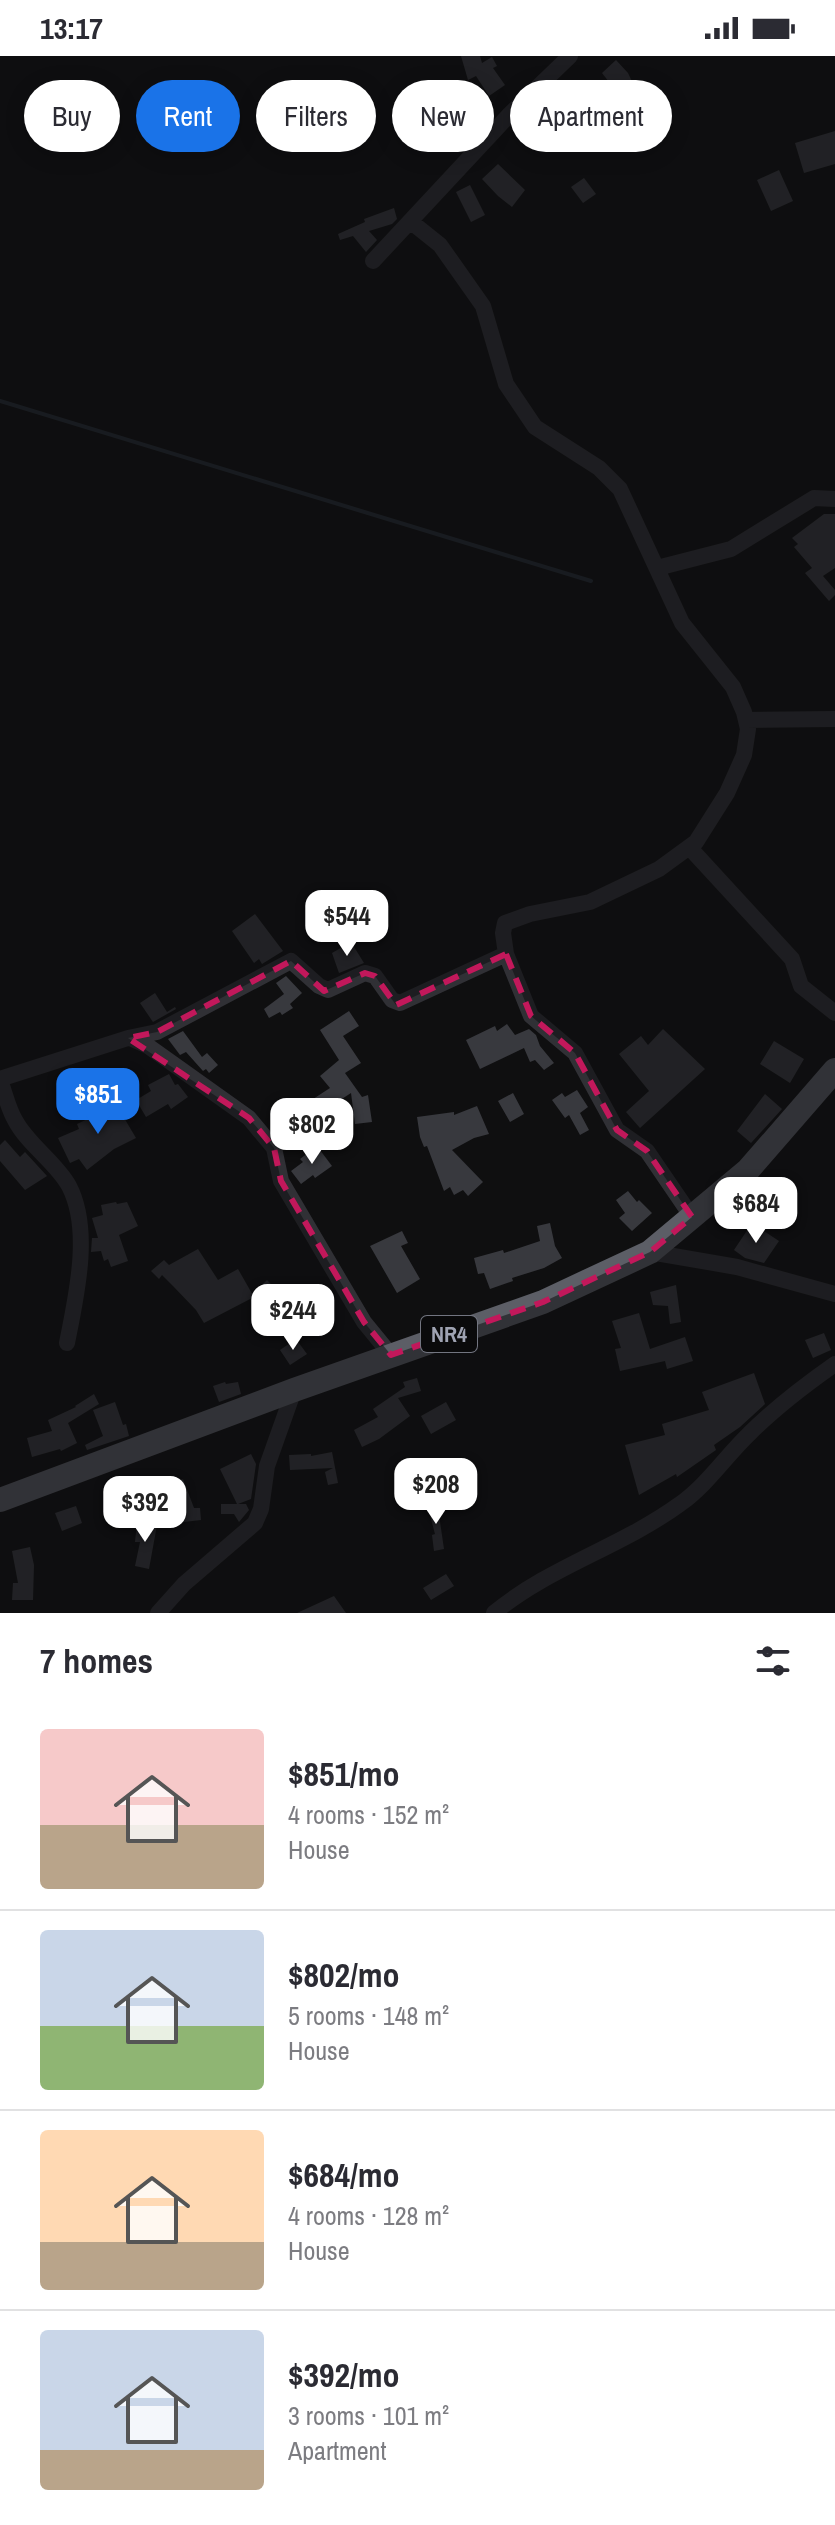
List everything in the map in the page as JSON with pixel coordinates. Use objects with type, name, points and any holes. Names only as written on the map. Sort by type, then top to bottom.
[{"type":"highway","name":"NR4","points":[[0,1500],[294,1390],[543,1302],[650,1252],[748,1170],[835,1070]]},
{"type":"street","points":[[373,261],[510,114],[570,56]]},
{"type":"street","points":[[410,221],[440,245],[483,306],[506,384],[535,427],[599,468],[620,489],[682,623],[733,687],[746,720],[748,729],[744,755],[727,793],[696,842],[659,869],[590,902],[530,914],[505,923],[503,933],[506,954],[531,1016],[575,1053],[617,1130],[647,1151],[692,1217]]},
{"type":"street","points":[[657,568],[731,549],[814,498],[835,499]]},
{"type":"street","points":[[746,720],[835,719]]},
{"type":"street","points":[[689,847],[792,959],[801,986],[835,1013]]},
{"type":"street","points":[[67,1343],[76,1300],[79,1258],[80,1225],[76,1205],[68,1184],[15,1121],[0,1079],[128,1038],[157,1032],[291,961],[319,986],[328,990],[365,973],[375,976],[392,1000],[400,1003],[506,954]]},
{"type":"street","points":[[128,1038],[148,1046],[249,1118],[274,1148],[281,1181],[364,1322],[391,1355]]},
{"type":"street","points":[[650,1252],[737,1267],[835,1294]]},
{"type":"street","points":[[494,1613],[512,1597],[624,1539],[682,1503],[750,1433],[807,1383],[835,1364]]},
{"type":"street","points":[[158,1613],[184,1584],[255,1523],[261,1509],[267,1466],[294,1390]]},
{"type":"highlighted area","points":[[506,954],[531,1016],[575,1053],[617,1130],[647,1151],[692,1217],[650,1252],[543,1302],[391,1355],[364,1322],[281,1181],[274,1148],[249,1118],[128,1038],[157,1032],[291,961],[324,991],[365,973],[375,976],[396,1005]]},
{"type":"building","points":[[461,56],[480,56],[482,63],[492,57],[497,66],[493,68],[505,85],[494,93],[494,80],[479,80],[476,76],[468,80]]},
{"type":"building","points":[[616,60],[631,80],[607,80],[602,73]]},
{"type":"building","points":[[835,131],[835,164],[804,173],[795,143]]},
{"type":"building","points":[[498,164],[525,190],[512,207],[482,179]]},
{"type":"building","points":[[779,170],[793,201],[771,211],[757,180]]},
{"type":"building","points":[[584,178],[596,194],[583,203],[571,187]]},
{"type":"building","points":[[470,185],[485,215],[471,222],[456,192]]},
{"type":"building","points":[[394,208],[397,219],[392,224],[369,231],[377,240],[366,252],[353,236],[340,240],[338,234],[365,222],[364,219]]},
{"type":"building","points":[[824,514],[835,514],[835,568],[823,576],[835,590],[829,601],[805,573],[812,568],[794,547],[798,544],[792,538]]},
{"type":"building","points":[[255,914],[283,951],[262,964],[259,959],[254,963],[232,931]]},
{"type":"building","points":[[351,942],[364,963],[339,973],[332,953]]},
{"type":"building","points":[[286,976],[302,993],[290,1004],[293,1008],[269,1018],[264,1009],[284,994],[276,983]]},
{"type":"building","points":[[155,993],[167,1012],[176,1009],[153,1022],[140,1003]]},
{"type":"building","points":[[349,1011],[359,1026],[343,1036],[361,1063],[345,1073],[362,1097],[368,1095],[372,1122],[355,1124],[351,1093],[319,1114],[310,1101],[330,1088],[320,1076],[339,1060],[320,1030]]},
{"type":"building","points":[[507,1024],[515,1035],[529,1029],[554,1063],[544,1070],[535,1060],[530,1062],[524,1048],[480,1069],[466,1040],[495,1026],[497,1031]]},
{"type":"building","points":[[663,1029],[705,1069],[640,1128],[626,1112],[649,1091],[619,1054],[641,1036],[648,1045]]},
{"type":"building","points":[[183,1031],[202,1057],[207,1053],[218,1065],[209,1073],[206,1069],[203,1071],[186,1052],[180,1055],[168,1039]]},
{"type":"building","points":[[774,1041],[804,1059],[790,1083],[760,1064]]},
{"type":"building","points":[[169,1074],[188,1097],[171,1109],[168,1104],[146,1117],[136,1100],[151,1091],[148,1085]]},
{"type":"building","points":[[577,1090],[588,1107],[580,1113],[589,1130],[580,1135],[569,1115],[565,1118],[552,1100],[562,1093],[565,1097]]},
{"type":"building","points":[[513,1093],[524,1114],[510,1122],[498,1101]]},
{"type":"building","points":[[765,1094],[782,1109],[751,1143],[737,1131]]},
{"type":"building","points":[[118,1097],[125,1107],[120,1111],[136,1138],[114,1149],[87,1170],[79,1159],[70,1163],[58,1138],[79,1129],[77,1124],[109,1109],[106,1105]]},
{"type":"building","points":[[477,1106],[489,1134],[452,1150],[483,1182],[468,1196],[463,1190],[454,1195],[450,1187],[444,1191],[427,1146],[424,1147],[420,1137],[417,1117],[454,1112],[454,1115]]},
{"type":"building","points":[[5,1140],[20,1157],[25,1152],[47,1176],[25,1190],[0,1161],[0,1145]]},
{"type":"building","points":[[317,1146],[332,1166],[301,1184],[291,1171],[303,1162],[300,1159]]},
{"type":"building","points":[[628,1191],[652,1213],[632,1231],[619,1218],[625,1213],[616,1200]]},
{"type":"building","points":[[127,1202],[138,1226],[119,1235],[128,1261],[111,1267],[108,1259],[104,1261],[101,1251],[91,1252],[92,1238],[98,1238],[92,1218],[103,1215],[101,1205]]},
{"type":"building","points":[[550,1223],[555,1246],[562,1258],[490,1289],[484,1273],[478,1274],[474,1258],[503,1250],[504,1253],[540,1241],[537,1226]]},
{"type":"building","points":[[752,1223],[779,1241],[764,1263],[745,1258],[734,1250]]},
{"type":"building","points":[[402,1231],[408,1243],[401,1246],[420,1279],[397,1293],[370,1246]]},
{"type":"building","points":[[198,1249],[218,1280],[238,1269],[254,1297],[204,1323],[196,1310],[162,1275],[159,1279],[151,1271],[164,1260],[169,1265]]},
{"type":"building","points":[[267,1280],[283,1297],[271,1309],[255,1292]]},
{"type":"building","points":[[676,1285],[681,1322],[670,1324],[668,1306],[653,1305],[650,1292]]},
{"type":"building","points":[[639,1313],[650,1349],[685,1337],[693,1361],[667,1369],[665,1361],[620,1371],[615,1349],[621,1348],[612,1321]]},
{"type":"building","points":[[824,1333],[831,1350],[813,1358],[805,1340]]},
{"type":"building","points":[[296,1339],[307,1354],[290,1365],[280,1350]]},
{"type":"building","points":[[754,1373],[765,1404],[714,1445],[716,1450],[677,1477],[676,1474],[639,1495],[625,1445],[665,1435],[662,1424],[709,1410],[702,1392]]},
{"type":"building","points":[[417,1378],[421,1391],[398,1398],[410,1416],[379,1439],[362,1447],[354,1430],[378,1417],[373,1409],[405,1387],[403,1382]]},
{"type":"building","points":[[238,1382],[241,1394],[219,1402],[213,1386]]},
{"type":"building","points":[[94,1394],[99,1404],[68,1423],[77,1443],[61,1451],[32,1457],[27,1438],[52,1431],[48,1420],[76,1407]]},
{"type":"building","points":[[115,1402],[129,1436],[87,1450],[85,1445],[103,1436],[93,1410]]},
{"type":"building","points":[[446,1402],[456,1420],[431,1434],[421,1416]]},
{"type":"building","points":[[332,1452],[338,1483],[328,1485],[325,1472],[333,1468],[290,1470],[289,1455],[311,1456]]},
{"type":"building","points":[[251,1454],[256,1464],[251,1499],[238,1504],[246,1504],[249,1510],[239,1522],[234,1514],[221,1514],[221,1504],[237,1504],[220,1469]]},
{"type":"building","points":[[183,1479],[194,1508],[200,1508],[201,1520],[165,1528],[161,1518],[171,1515],[168,1485]]},
{"type":"building","points":[[437,1501],[444,1549],[434,1551],[432,1535],[435,1534],[427,1504]]},
{"type":"building","points":[[76,1506],[82,1523],[62,1531],[55,1513]]},
{"type":"building","points":[[137,1523],[157,1525],[149,1569],[135,1566],[140,1542],[135,1542]]},
{"type":"building","points":[[30,1547],[34,1565],[33,1600],[12,1600],[13,1583],[18,1583],[12,1551]]},
{"type":"building","points":[[446,1574],[454,1586],[431,1600],[423,1588]]},
{"type":"building","points":[[334,1596],[346,1613],[297,1613]]},
{"type":"waterway","points":[[0,401],[591,581]]}]
